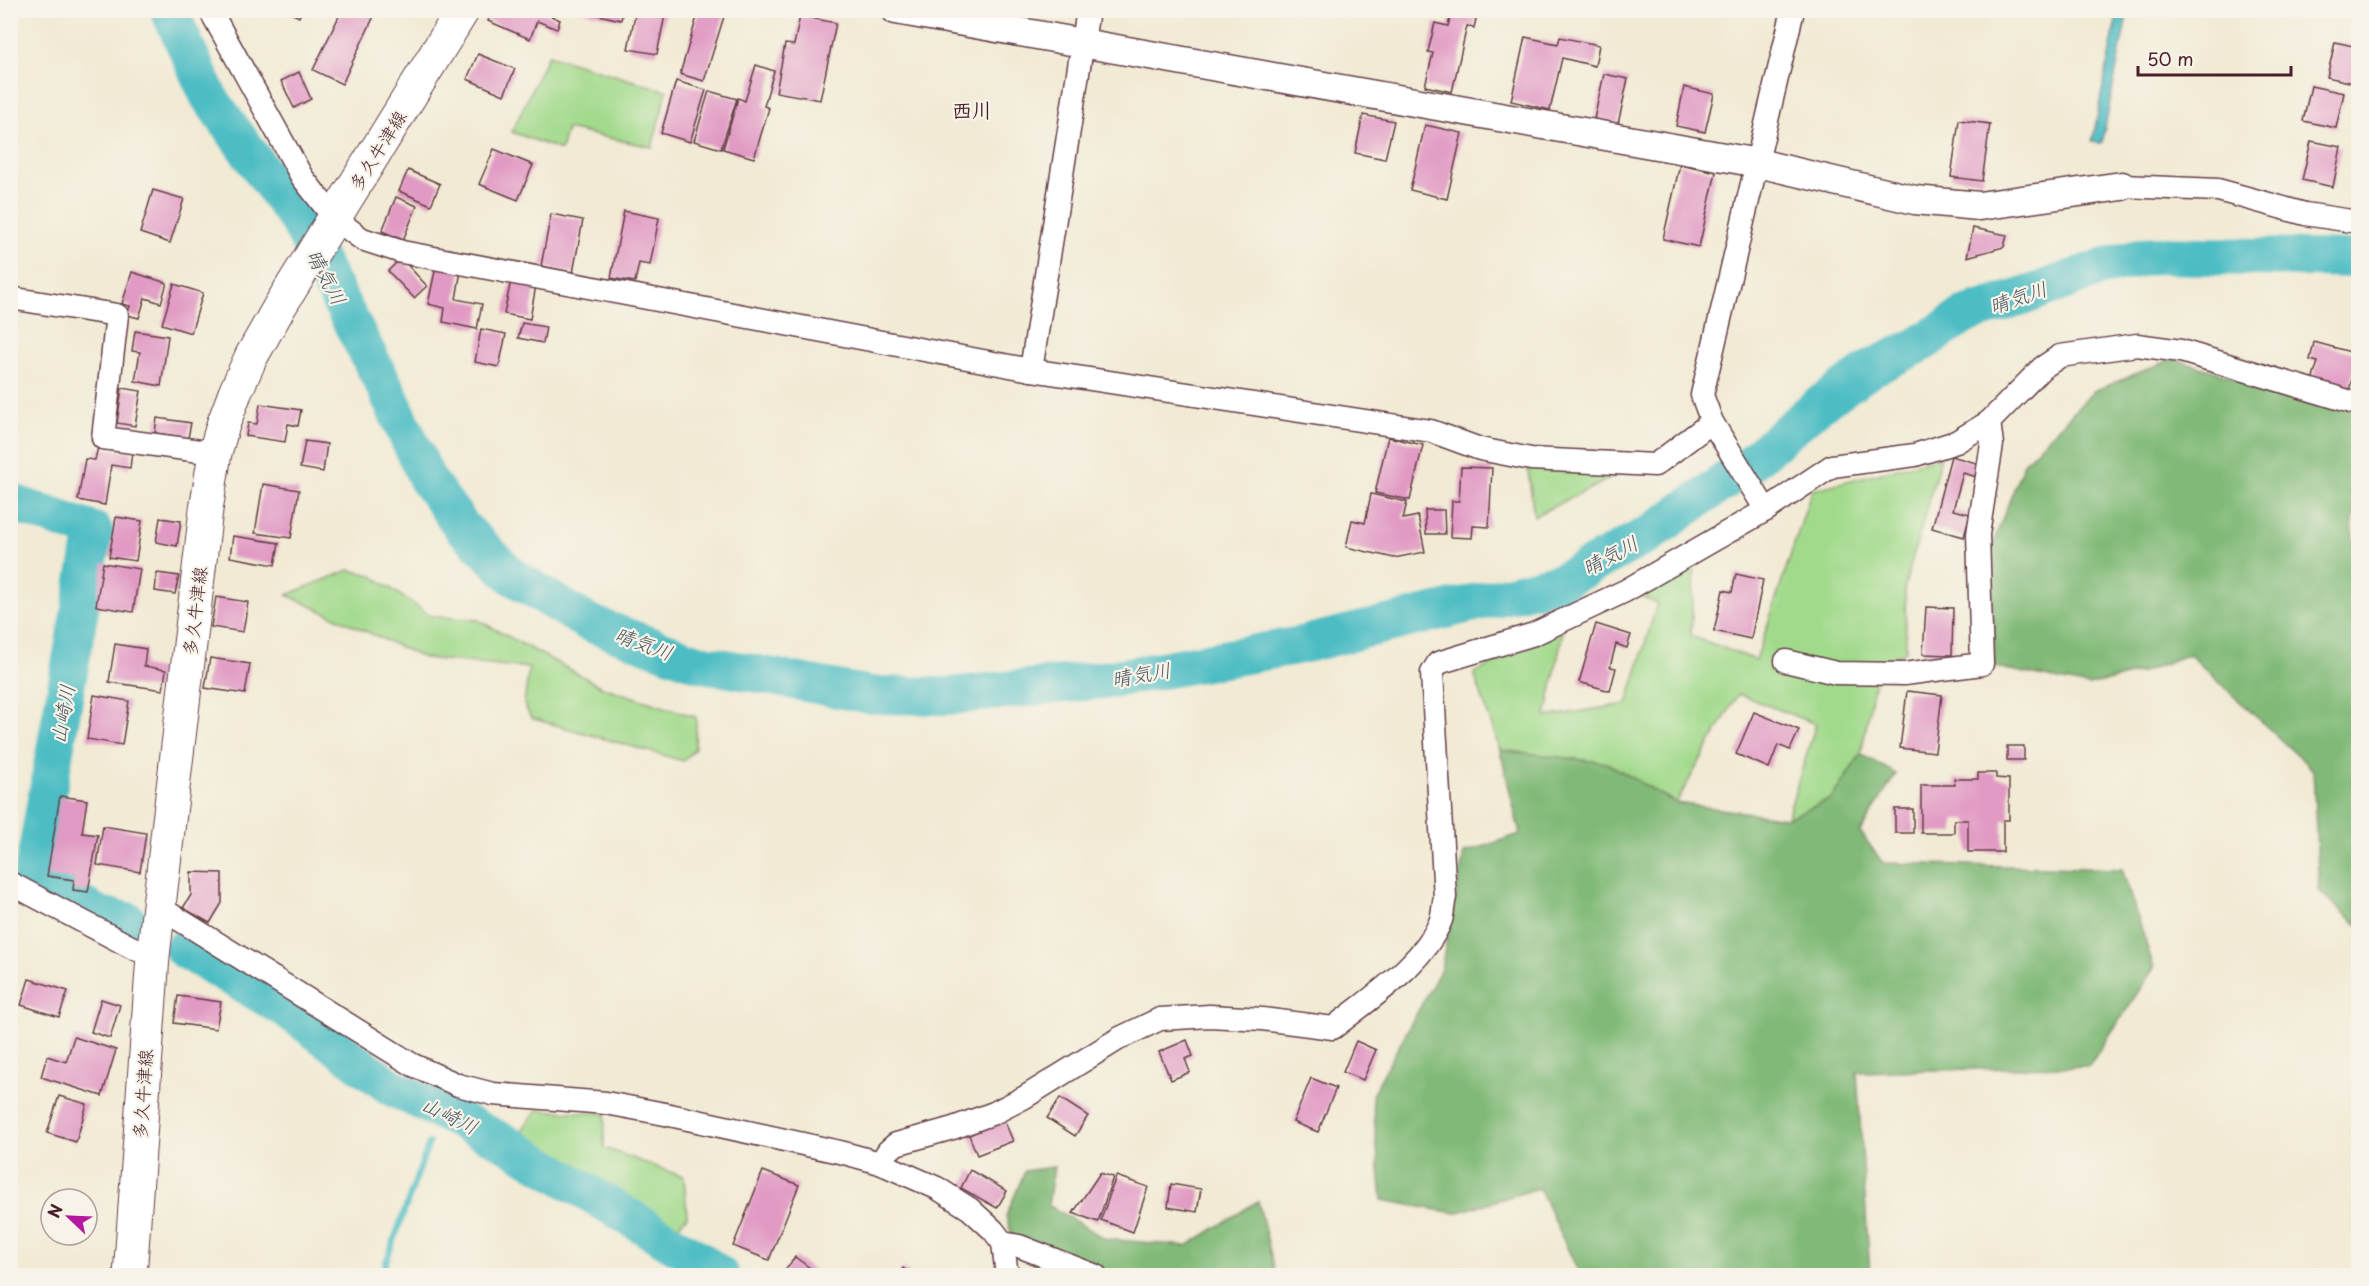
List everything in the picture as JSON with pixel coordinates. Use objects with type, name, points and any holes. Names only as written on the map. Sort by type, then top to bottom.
[{"type":"main road","name":"多久牛津線","points":[[130,1275],[153,956],[206,510],[215,453],[235,393],[251,357],[280,306],[463,10]]},
{"type":"street","points":[[210,10],[302,177],[334,218],[362,239],[402,252],[1031,370],[1431,431],[1480,449],[1530,459],[1655,465],[1712,422]]},
{"type":"street","points":[[896,10],[1758,163],[1915,200],[1979,206],[2122,186],[2218,190],[2305,214],[2358,222]]},
{"type":"street","points":[[1031,370],[1088,10]]},
{"type":"street","points":[[1766,510],[1712,422],[1702,395],[1793,10]]},
{"type":"street","points":[[10,298],[117,315],[103,438],[215,453]]},
{"type":"street","points":[[879,1163],[896,1144],[953,1128],[994,1113],[1025,1097],[1120,1038],[1160,1019],[1210,1016],[1262,1019],[1333,1028],[1408,966],[1429,942],[1441,920],[1445,897],[1432,673],[1438,663],[1534,634],[1625,591],[1766,510],[1832,466],[1915,455],[1956,442],[1989,422],[2042,368],[2060,356],[2137,345],[2181,351],[2358,404]]},
{"type":"street","points":[[1786,661],[1836,673],[1904,674],[1982,664],[1978,534],[1992,444],[1989,422]]},
{"type":"street","points":[[10,883],[131,947],[153,956]]},
{"type":"street","points":[[159,907],[413,1065],[458,1086],[493,1094],[606,1103],[665,1114],[879,1163],[937,1188],[970,1209],[993,1230],[1003,1244],[1007,1275]]},
{"type":"street","points":[[1003,1244],[1019,1246],[1096,1275]]},
{"type":"green space","points":[[548,55],[667,91],[652,147],[567,129],[561,150],[512,132]]},
{"type":"green space","points":[[2172,359],[2358,412],[2358,482],[2352,530],[2358,582],[2358,925],[2319,891],[2313,770],[2189,654],[2148,670],[2089,686],[1995,667],[1990,551],[2024,463],[2094,391]]},
{"type":"green space","points":[[1526,454],[1650,459],[1534,516]]},
{"type":"green space","points":[[1941,457],[1905,585],[1906,651],[1878,664],[1861,754],[1831,799],[1787,818],[1816,724],[1738,694],[1676,803],[1607,763],[1500,750],[1474,673],[1563,631],[1546,717],[1627,704],[1657,604],[1635,593],[1695,555],[1691,636],[1756,660],[1812,490]]},
{"type":"green space","points":[[349,570],[371,575],[431,616],[478,620],[602,687],[696,717],[695,749],[683,761],[531,718],[524,704],[529,668],[424,658],[287,595]]},
{"type":"green space","points":[[1500,750],[1607,763],[1676,803],[1787,818],[1831,799],[1861,754],[1896,774],[1860,832],[1883,863],[2122,869],[2154,968],[2089,1066],[1857,1072],[1870,1275],[1580,1275],[1539,1188],[1455,1213],[1382,1200],[1372,1095],[1441,969],[1464,853],[1520,834]]},
{"type":"green space","points":[[537,1110],[605,1114],[604,1148],[684,1177],[687,1216],[670,1235],[540,1154],[522,1130]]},
{"type":"green space","points":[[1054,1167],[1048,1205],[1105,1239],[1187,1246],[1258,1201],[1274,1268],[1270,1276],[1063,1275],[1019,1258],[1006,1216],[1025,1171]]},
{"type":"water","points":[[2118,11],[2128,11],[2102,143],[2092,142]]},
{"type":"building","points":[[285,10],[302,10],[299,17]]},
{"type":"building","points":[[342,10],[363,10],[374,16],[342,84],[313,70]]},
{"type":"building","points":[[395,10],[409,10],[407,15]]},
{"type":"building","points":[[492,10],[538,10],[560,20],[557,29],[537,21],[530,39],[488,21]]},
{"type":"building","points":[[577,10],[623,10],[621,20]]},
{"type":"building","points":[[636,10],[666,10],[657,54],[628,49]]},
{"type":"building","points":[[699,10],[726,10],[704,81],[680,74]]},
{"type":"building","points":[[1452,10],[1478,10],[1474,28],[1467,26],[1452,92],[1425,86],[1433,53],[1428,52],[1435,23],[1448,26]]},
{"type":"building","points":[[800,16],[836,23],[820,100],[776,92],[785,44],[794,45]]},
{"type":"building","points":[[1525,37],[1558,44],[1560,37],[1599,45],[1595,66],[1562,58],[1550,110],[1511,101]]},
{"type":"building","points":[[2335,42],[2358,47],[2358,84],[2327,77]]},
{"type":"building","points":[[478,54],[515,69],[504,95],[467,79]]},
{"type":"building","points":[[756,65],[774,71],[764,106],[769,108],[754,158],[723,149],[738,98],[745,101]]},
{"type":"building","points":[[299,72],[311,99],[294,108],[281,81]]},
{"type":"building","points":[[1604,74],[1628,79],[1618,124],[1594,119]]},
{"type":"building","points":[[676,81],[706,90],[690,142],[661,133]]},
{"type":"building","points":[[2311,86],[2344,93],[2336,128],[2303,121]]},
{"type":"building","points":[[1684,87],[1714,94],[1705,132],[1676,126]]},
{"type":"building","points":[[709,91],[737,99],[721,149],[694,141]]},
{"type":"building","points":[[1363,115],[1394,121],[1385,159],[1355,153]]},
{"type":"building","points":[[1959,120],[1990,124],[1982,181],[1951,177]]},
{"type":"building","points":[[1425,125],[1462,133],[1447,199],[1410,190]]},
{"type":"building","points":[[2311,141],[2341,147],[2333,187],[2302,180]]},
{"type":"building","points":[[494,149],[533,165],[518,200],[479,184]]},
{"type":"building","points":[[1680,164],[1716,172],[1699,247],[1663,239]]},
{"type":"building","points":[[408,170],[440,184],[431,205],[399,191]]},
{"type":"building","points":[[153,190],[184,199],[170,243],[140,233]]},
{"type":"building","points":[[396,197],[417,206],[403,240],[382,231]]},
{"type":"building","points":[[624,211],[659,218],[650,265],[639,263],[635,282],[611,278]]},
{"type":"building","points":[[551,214],[583,220],[573,273],[541,266]]},
{"type":"building","points":[[1973,228],[2007,235],[2004,247],[1967,257]]},
{"type":"building","points":[[401,258],[427,286],[414,298],[388,271]]},
{"type":"building","points":[[436,266],[461,271],[456,299],[482,304],[477,329],[443,322],[445,308],[428,304]]},
{"type":"building","points":[[132,272],[167,283],[161,303],[145,298],[139,318],[127,315],[130,306],[122,304]]},
{"type":"building","points":[[511,280],[536,285],[530,319],[504,314]]},
{"type":"building","points":[[174,284],[203,293],[191,333],[162,324]]},
{"type":"building","points":[[522,323],[546,327],[543,343],[518,338]]},
{"type":"building","points":[[481,329],[506,334],[499,367],[475,362]]},
{"type":"building","points":[[135,331],[168,336],[161,386],[135,381],[140,352],[132,351]]},
{"type":"building","points":[[2314,342],[2358,354],[2349,391],[2312,381],[2318,362],[2310,360]]},
{"type":"building","points":[[122,388],[141,391],[135,426],[117,423]]},
{"type":"building","points":[[260,404],[301,410],[298,426],[288,424],[285,442],[246,436],[248,423],[257,424]]},
{"type":"building","points":[[157,418],[191,423],[188,438],[155,433]]},
{"type":"building","points":[[1388,437],[1423,445],[1410,500],[1375,493]]},
{"type":"building","points":[[305,441],[327,444],[323,472],[300,468]]},
{"type":"building","points":[[98,447],[132,452],[130,468],[111,465],[105,505],[78,500],[85,459],[95,460]]},
{"type":"building","points":[[1951,456],[1980,464],[1977,477],[1963,473],[1953,510],[1970,514],[1964,537],[1932,528]]},
{"type":"building","points":[[1461,467],[1492,468],[1489,527],[1473,526],[1472,538],[1450,537],[1452,501],[1459,501]]},
{"type":"building","points":[[263,484],[299,490],[291,538],[255,533]]},
{"type":"building","points":[[1371,494],[1407,502],[1403,519],[1418,516],[1425,552],[1394,558],[1346,547],[1352,520],[1365,523]]},
{"type":"building","points":[[1425,510],[1444,510],[1445,534],[1426,534]]},
{"type":"building","points":[[116,517],[142,521],[136,561],[109,557]]},
{"type":"building","points":[[160,518],[181,521],[177,546],[156,542]]},
{"type":"building","points":[[233,536],[279,543],[275,565],[230,557]]},
{"type":"building","points":[[103,563],[140,569],[133,612],[96,606]]},
{"type":"building","points":[[157,573],[179,576],[175,594],[155,591]]},
{"type":"building","points":[[1736,574],[1763,580],[1751,639],[1714,631],[1723,590],[1732,592]]},
{"type":"building","points":[[216,597],[248,602],[243,632],[211,627]]},
{"type":"building","points":[[1926,607],[1953,608],[1952,655],[1923,654]]},
{"type":"building","points":[[1596,624],[1631,635],[1627,648],[1616,644],[1610,667],[1616,668],[1610,691],[1579,682]]},
{"type":"building","points":[[115,644],[146,649],[144,666],[166,670],[163,690],[109,682]]},
{"type":"building","points":[[210,658],[250,664],[245,694],[205,688]]},
{"type":"building","points":[[1907,691],[1942,695],[1935,752],[1900,748]]},
{"type":"building","points":[[94,695],[129,701],[122,745],[87,739]]},
{"type":"building","points":[[1754,712],[1799,730],[1790,750],[1778,745],[1769,768],[1736,754]]},
{"type":"building","points":[[2007,746],[2024,746],[2024,760],[2007,760]]},
{"type":"building","points":[[1978,773],[1996,773],[1996,778],[2009,779],[2009,820],[2003,820],[2003,852],[1968,852],[1968,820],[1954,820],[1954,833],[1921,833],[1921,785],[1955,785],[1954,779],[1978,779]]},
{"type":"building","points":[[60,796],[87,800],[82,833],[98,835],[88,892],[73,890],[74,880],[47,876]]},
{"type":"building","points":[[1895,809],[1913,809],[1913,833],[1895,833]]},
{"type":"building","points":[[103,826],[146,833],[140,872],[97,865]]},
{"type":"building","points":[[191,872],[222,873],[222,903],[210,923],[183,908],[191,895]]},
{"type":"building","points":[[29,979],[68,991],[59,1017],[21,1005]]},
{"type":"building","points":[[178,996],[221,1002],[216,1029],[174,1023]]},
{"type":"building","points":[[101,999],[120,1005],[110,1038],[91,1032]]},
{"type":"building","points":[[74,1037],[116,1050],[102,1096],[41,1077],[47,1056],[66,1062]]},
{"type":"building","points":[[1187,1040],[1193,1056],[1185,1059],[1190,1072],[1171,1080],[1159,1052]]},
{"type":"building","points":[[1356,1041],[1376,1050],[1363,1080],[1343,1072]]},
{"type":"building","points":[[1311,1078],[1336,1088],[1318,1132],[1293,1122]]},
{"type":"building","points":[[59,1096],[87,1104],[76,1142],[47,1133]]},
{"type":"building","points":[[1060,1098],[1088,1116],[1075,1136],[1047,1118]]},
{"type":"building","points":[[1004,1120],[1013,1141],[977,1155],[969,1135]]},
{"type":"building","points":[[970,1170],[1007,1191],[997,1208],[961,1188]]},
{"type":"building","points":[[763,1171],[799,1185],[769,1260],[733,1246]]},
{"type":"building","points":[[1100,1173],[1113,1177],[1098,1222],[1073,1213]]},
{"type":"building","points":[[1116,1176],[1148,1187],[1133,1232],[1101,1220]]},
{"type":"building","points":[[1171,1184],[1201,1189],[1197,1212],[1168,1207]]},
{"type":"building","points":[[795,1257],[821,1276],[781,1276]]},
{"type":"building","points":[[903,1268],[913,1276],[898,1276]]},
{"type":"waterway","name":"晴気川","points":[[169,10],[209,97],[300,224],[386,389],[427,479],[462,527],[512,576],[589,623],[698,663],[870,695],[950,696],[1112,679],[1301,645],[1560,582],[1651,533],[1749,464],[1816,407],[1872,368],[1919,345],[1967,314],[2025,296],[2103,267],[2153,255],[2358,259]]},
{"type":"waterway","name":"山崎川","points":[[10,502],[94,531],[32,879],[100,915],[128,921]]},
{"type":"waterway","points":[[10,897],[23,903]]},
{"type":"waterway","name":"山崎川","points":[[183,949],[286,1009],[391,1087],[506,1143],[700,1260],[721,1276]]},
{"type":"waterway","points":[[381,1276],[429,1143]]},
{"type":"district","name":"西川","points":[[972,110]]}]
